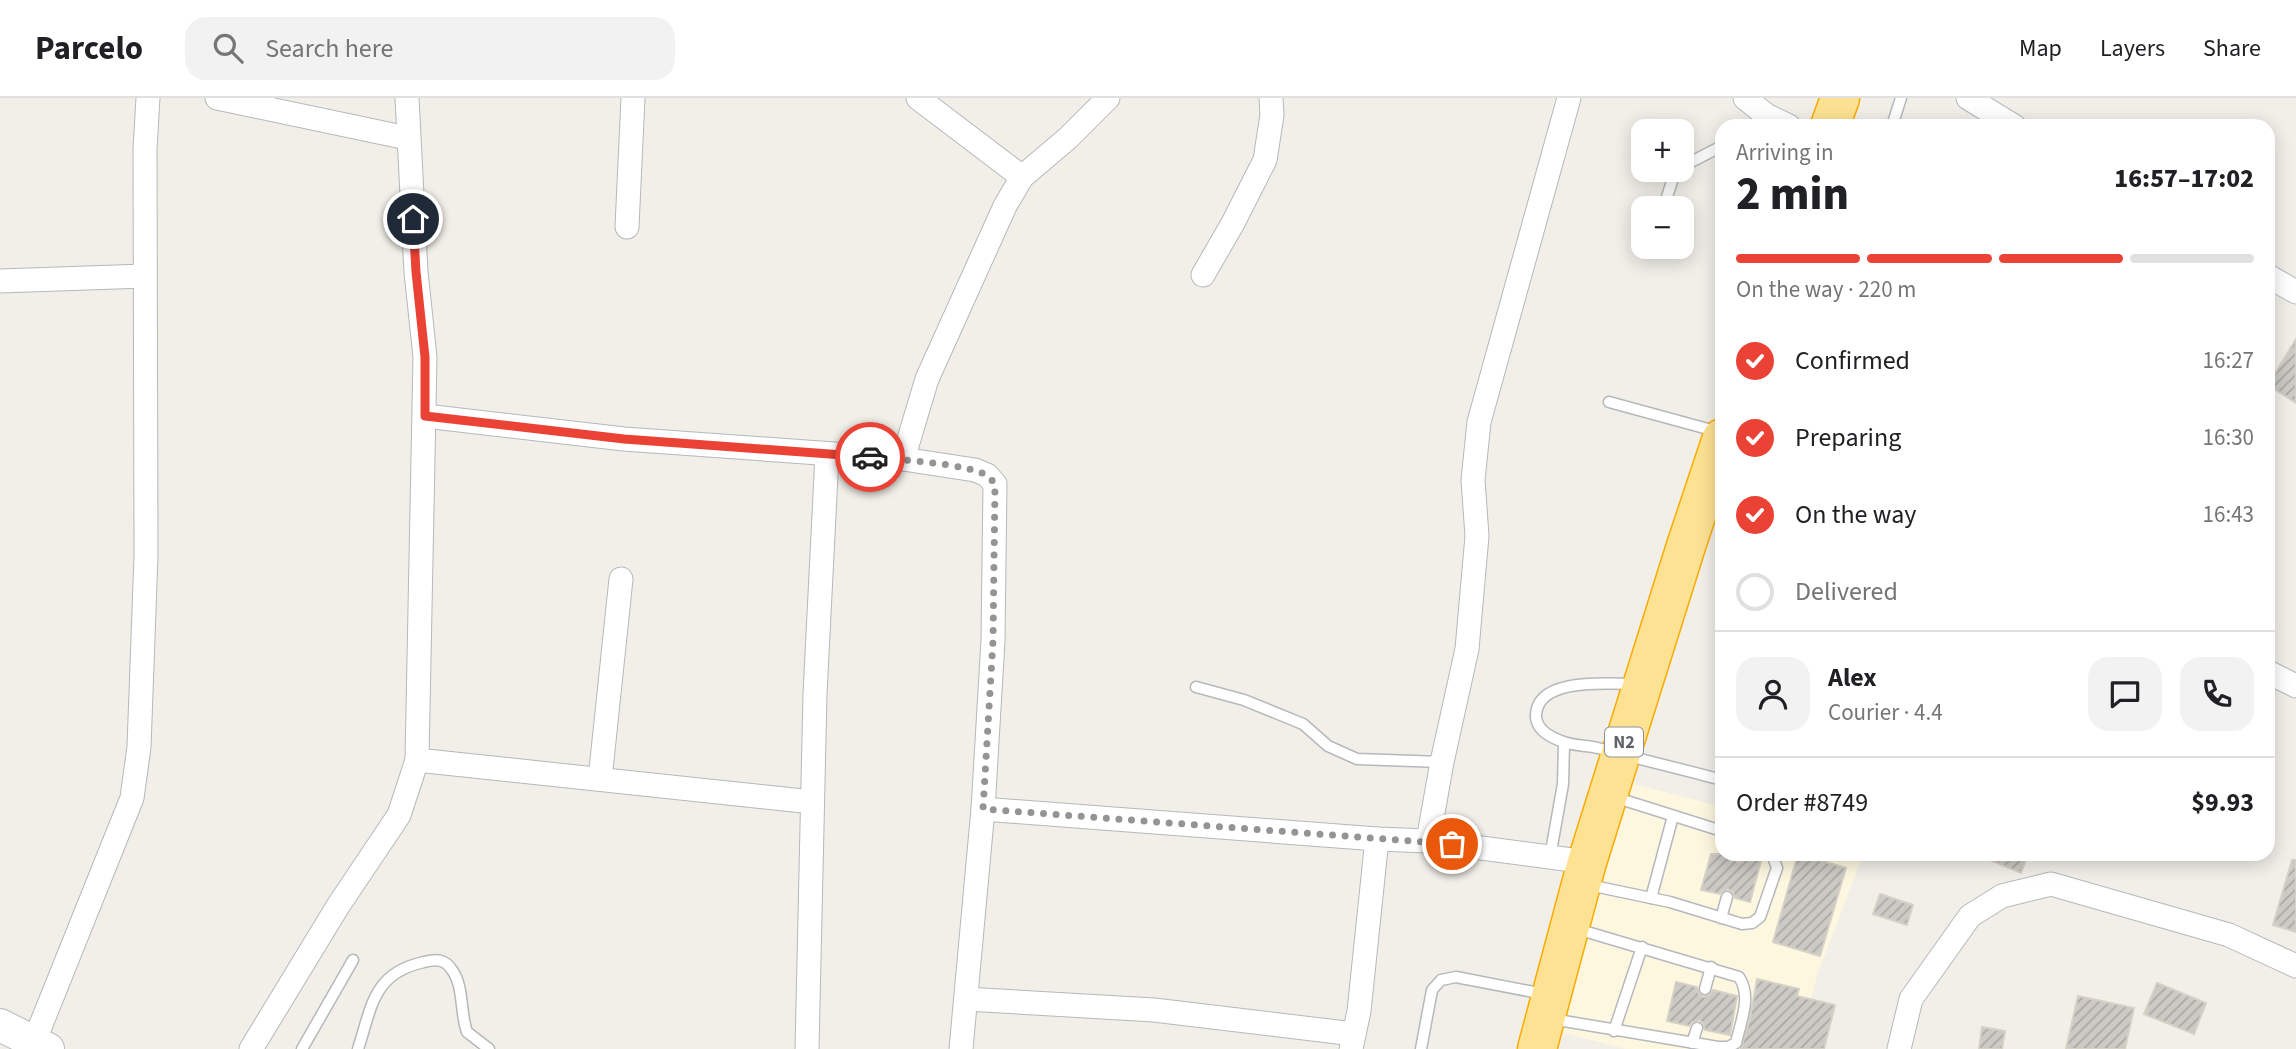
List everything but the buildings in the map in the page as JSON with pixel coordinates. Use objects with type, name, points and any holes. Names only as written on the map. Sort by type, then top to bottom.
[{"type":"highway","points":[[1832,119],[1840,98]]},
{"type":"highway","name":"N2","points":[[1545,1021],[1570,927],[1572,867],[1608,795],[1715,458]]},
{"type":"street","points":[[0,1025],[41,1046],[132,798],[139,747],[146,556],[145,149],[148,98]]},
{"type":"street","points":[[217,98],[407,138]]},
{"type":"street","points":[[251,1049],[338,906],[399,815],[417,760],[425,357],[416,272],[407,98]]},
{"type":"street","points":[[627,227],[633,98]]},
{"type":"street","points":[[918,98],[1022,177]]},
{"type":"street","points":[[903,459],[927,379],[1005,206],[1022,177],[1068,138],[1108,98]]},
{"type":"street","points":[[1203,275],[1265,160],[1272,115],[1271,98]]},
{"type":"street","points":[[1428,841],[1467,649],[1477,536],[1473,480],[1479,422],[1569,98]]},
{"type":"street","points":[[1745,98],[1758,119]]},
{"type":"street","points":[[1968,98],[2002,119]]},
{"type":"street","points":[[0,281],[145,276]]},
{"type":"street","points":[[2275,280],[2296,292]]},
{"type":"street","points":[[425,416],[624,439],[903,459],[975,470],[987,475],[995,484],[993,641],[983,809],[961,1049]]},
{"type":"street","points":[[807,1049],[815,694],[827,455]]},
{"type":"street","points":[[600,779],[621,579]]},
{"type":"street","points":[[2275,676],[2296,686]]},
{"type":"street","points":[[417,760],[812,802]]},
{"type":"street","points":[[983,809],[1428,841],[1572,867]]},
{"type":"street","points":[[966,999],[1154,1010],[1352,1042],[1359,1011],[1377,839]]},
{"type":"street","points":[[1899,1049],[1911,999],[1970,916],[2002,896],[2051,884],[2229,934],[2296,966]]},
{"type":"lane","points":[[1894,119],[1901,98]]},
{"type":"lane","points":[[1667,196],[1673,178],[1691,162],[1715,150]]},
{"type":"lane","points":[[1609,402],[1715,434]]},
{"type":"lane","points":[[1643,684],[1557,688],[1542,698],[1536,708],[1536,722],[1547,734],[1564,743],[1588,745],[1715,778]]},
{"type":"lane","points":[[1196,687],[1244,700],[1303,724],[1328,746],[1356,759],[1443,762]]},
{"type":"lane","points":[[1564,743],[1563,784],[1572,867],[1651,898],[1742,924],[1752,923],[1760,917],[1777,868],[1776,861]]},
{"type":"lane","points":[[1608,795],[1715,829]]},
{"type":"lane","points":[[1651,898],[1673,816]]},
{"type":"lane","points":[[1721,918],[1727,897]]},
{"type":"lane","points":[[1421,1049],[1432,990],[1441,979],[1456,977],[1545,1021],[1718,1047],[1736,1043],[1747,996],[1739,977],[1570,927]]},
{"type":"lane","points":[[1614,1031],[1642,947]]},
{"type":"lane","points":[[358,1049],[373,1003],[384,981],[395,972],[437,959],[447,963],[454,972],[467,1032],[489,1049]]},
{"type":"lane","points":[[302,1049],[353,960]]},
{"type":"lane","points":[[1705,989],[1711,967]]},
{"type":"lane","points":[[1692,1043],[1696,1028]]},
{"type":"shaded area","points":[[1630,783],[1715,805],[1715,861],[1860,861],[1818,973],[1798,1049],[1626,1049],[1557,1031]]},
{"type":"way so far","points":[[870,457],[975,470],[987,475],[995,484],[993,641],[983,809],[1452,844]]},
{"type":"route","points":[[413,219],[425,357],[425,416],[624,439],[870,457]]}]
